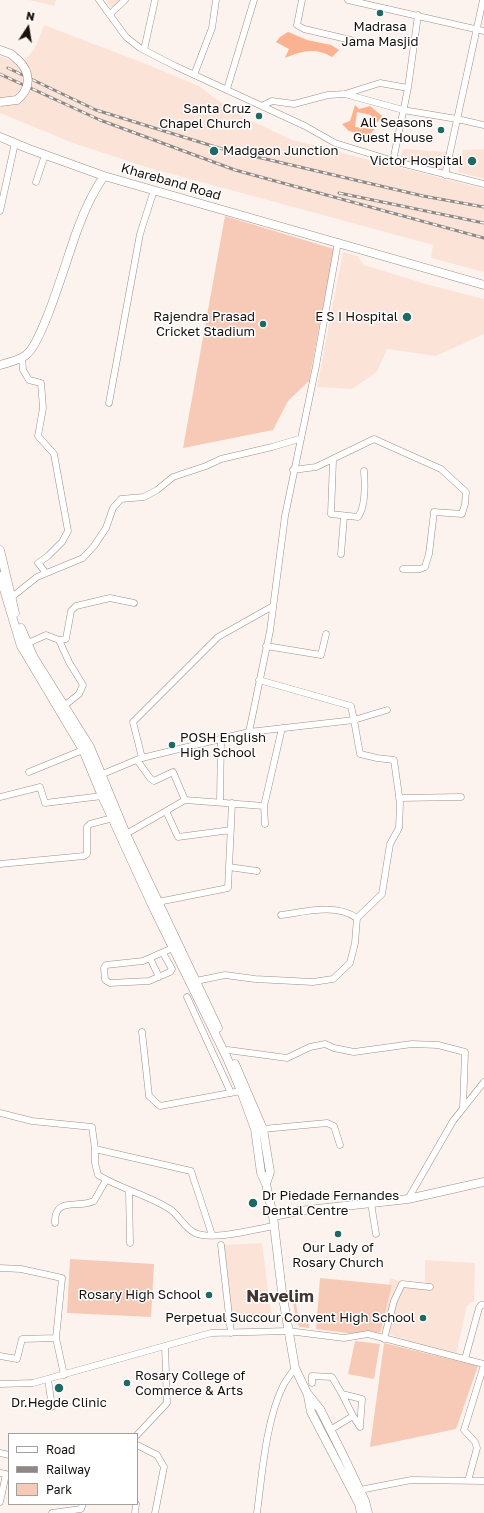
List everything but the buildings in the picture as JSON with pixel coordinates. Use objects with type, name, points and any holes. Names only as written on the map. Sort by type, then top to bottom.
[{"type":"main road","points":[[0,50],[19,61],[26,70],[28,79],[26,90],[22,96],[13,102],[0,102]]},
{"type":"main road","name":"Khareband Road","points":[[0,137],[104,176],[338,242]]},
{"type":"main road","points":[[0,364],[26,355],[35,344],[92,193],[104,176]]},
{"type":"main road","points":[[338,242],[484,280]]},
{"type":"main road","points":[[338,242],[384,257],[484,285]]},
{"type":"main road","points":[[0,552],[26,644],[90,747],[102,796],[176,947],[196,981],[262,1129],[270,1172],[266,1184]]},
{"type":"main road","points":[[0,576],[21,646],[98,776],[158,902],[176,947],[182,967],[226,1051],[255,1129],[261,1174],[266,1184],[273,1216],[288,1331],[295,1368],[307,1394],[311,1412],[359,1504],[361,1513]]},
{"type":"main road","points":[[273,1216],[408,1199],[484,1182]]},
{"type":"main road","points":[[307,1394],[320,1409],[360,1490],[368,1513]]},
{"type":"street","points":[[99,0],[126,37],[144,50],[194,75],[305,126],[335,143],[393,161],[484,184]]},
{"type":"street","points":[[110,14],[125,0]]},
{"type":"street","points":[[144,50],[155,0]]},
{"type":"street","points":[[194,75],[212,28],[216,0]]},
{"type":"street","points":[[227,89],[254,0]]},
{"type":"street","points":[[302,0],[296,25],[304,29],[351,40]]},
{"type":"street","points":[[348,0],[365,2],[484,31]]},
{"type":"street","points":[[445,175],[483,0]]},
{"type":"street","points":[[393,161],[408,88],[418,15]]},
{"type":"street","points":[[262,106],[272,101],[294,104],[328,96],[345,94],[380,83],[408,88]]},
{"type":"street","points":[[345,94],[403,110],[484,125]]},
{"type":"street","points":[[0,211],[15,143]]},
{"type":"street","points":[[36,182],[45,155]]},
{"type":"street","points":[[109,403],[140,234],[154,190]]},
{"type":"street","points":[[249,732],[273,606],[285,516],[293,470],[316,366],[338,242]]},
{"type":"street","points":[[22,357],[23,370],[29,380],[41,383],[43,408],[38,436],[54,454],[68,530],[62,542],[48,556],[38,562],[46,573]]},
{"type":"street","points":[[12,597],[27,584],[46,573],[83,558],[94,546],[106,528],[113,508],[121,499],[144,497],[158,490],[173,478],[221,459],[272,448],[300,439]]},
{"type":"street","points":[[293,470],[316,467],[374,439],[441,469],[466,492],[462,514],[434,512],[429,554],[425,567],[420,569],[403,569]]},
{"type":"street","points":[[333,460],[331,514],[358,517],[361,512],[365,484],[364,471]]},
{"type":"street","points":[[341,554],[344,516]]},
{"type":"street","points":[[26,644],[46,635],[59,640],[66,639],[71,611],[76,606],[110,598],[134,603]]},
{"type":"street","points":[[185,800],[174,772],[154,781],[150,778],[140,759],[132,722],[218,637],[273,606]]},
{"type":"street","points":[[266,646],[321,655],[326,634]]},
{"type":"street","points":[[59,640],[69,662],[83,685],[80,694],[64,706]]},
{"type":"street","points":[[196,981],[224,975],[255,979],[313,982],[332,979],[350,964],[357,918],[382,894],[390,844],[399,828],[399,798],[394,760],[360,754],[351,706],[259,680]]},
{"type":"street","points":[[98,776],[140,759],[249,732],[354,720],[386,710]]},
{"type":"street","points":[[265,824],[264,806],[282,728]]},
{"type":"street","points":[[220,802],[221,739]]},
{"type":"street","points":[[29,772],[83,750]]},
{"type":"street","points":[[0,797],[40,787],[45,803],[102,796]]},
{"type":"street","points":[[399,798],[461,797]]},
{"type":"street","points":[[126,834],[185,800],[264,806]]},
{"type":"street","points":[[158,902],[228,888],[232,803]]},
{"type":"street","points":[[166,811],[178,836],[231,830]]},
{"type":"street","points":[[0,864],[84,856],[87,854],[88,850],[87,827],[90,824],[113,818]]},
{"type":"street","points":[[229,867],[257,872]]},
{"type":"street","points":[[281,915],[326,909],[352,915],[357,918]]},
{"type":"street","points":[[176,947],[150,958],[106,965],[104,968],[104,980],[110,983],[149,981],[182,967]]},
{"type":"street","points":[[162,953],[171,971]]},
{"type":"street","points":[[150,958],[159,977]]},
{"type":"street","points":[[187,997],[231,1093]]},
{"type":"street","points":[[142,1032],[149,1096],[160,1106],[241,1091]]},
{"type":"street","points":[[226,1051],[287,1058],[310,1047],[325,1044],[334,1048],[354,1052],[412,1044],[438,1046],[459,1050],[465,1052],[463,1108]]},
{"type":"street","points":[[408,1199],[463,1108],[484,1082]]},
{"type":"street","points":[[0,1113],[32,1121],[92,1128],[95,1149],[94,1163],[98,1175],[116,1186],[169,1208],[194,1233],[212,1235],[274,1226]]},
{"type":"street","points":[[262,1129],[327,1123],[334,1126],[340,1145]]},
{"type":"street","points":[[95,1149],[191,1171],[212,1235]]},
{"type":"street","points":[[55,1222],[55,1216],[58,1208],[62,1206],[80,1205],[94,1201],[106,1180]]},
{"type":"street","points":[[129,1191],[130,1243]]},
{"type":"street","points":[[371,1203],[376,1234]]},
{"type":"street","points":[[221,1245],[231,1333]]},
{"type":"street","points":[[0,1268],[21,1269],[62,1278],[56,1338],[64,1375]]},
{"type":"street","points":[[384,1339],[394,1301],[402,1284],[430,1287]]},
{"type":"street","points":[[466,1359],[479,1308],[481,1304],[484,1305]]},
{"type":"street","points":[[0,1384],[33,1382],[48,1379],[211,1333],[288,1331],[344,1338],[368,1334],[484,1364],[464,1430],[475,1442],[477,1448],[468,1481]]},
{"type":"street","points":[[0,1356],[17,1359],[22,1339],[56,1338]]},
{"type":"street","points":[[138,1434],[167,1403],[165,1346]]},
{"type":"street","points":[[257,1513],[268,1437],[276,1406],[283,1386],[295,1368]]},
{"type":"street","points":[[312,1384],[312,1376],[332,1377],[360,1426],[362,1399],[342,1394]]},
{"type":"street","points":[[48,1379],[52,1407]]},
{"type":"street","points":[[335,1427],[353,1416]]},
{"type":"street","points":[[138,1446],[157,1455],[164,1467],[155,1513]]},
{"type":"street","points":[[0,1502],[5,1474]]},
{"type":"street","points":[[360,1490],[411,1480],[484,1481]]},
{"type":"street","points":[[52,1513],[81,1509],[83,1505]]},
{"type":"shaded area","points":[[29,0],[56,0],[54,6]]},
{"type":"shaded area","points":[[106,0],[119,0],[120,2],[111,8]]},
{"type":"shaded area","name":"Madgaon Junction","points":[[44,25],[199,86],[235,113],[292,140],[484,189],[484,272],[431,258],[433,245],[146,167],[73,143],[0,113],[0,56],[16,63],[26,59],[35,48]]},
{"type":"shaded area","points":[[288,32],[307,40],[331,45],[339,50],[332,57],[320,52],[308,51],[297,53],[285,58],[289,49],[276,42],[280,37]]},
{"type":"shaded area","points":[[355,105],[359,109],[370,106],[382,116],[379,121],[374,123],[371,115],[357,112],[355,127],[375,129],[368,136],[349,131],[342,124],[350,121]]},
{"type":"shaded area","name":"Victor Hospital","points":[[403,149],[447,152],[443,170],[400,159]]},
{"type":"shaded area","name":"Victor Hospital","points":[[484,149],[484,179],[458,172],[463,150]]},
{"type":"shaded area","name":"E S I Hospital","points":[[343,252],[358,256],[364,265],[426,284],[484,299],[484,334],[436,356],[387,349],[377,372],[352,389],[317,387]]},
{"type":"shaded area","points":[[262,1243],[272,1320],[233,1321],[223,1245]]},
{"type":"shaded area","name":"Perpetual Succour Convent High School","points":[[425,1260],[475,1263],[474,1301],[467,1306],[456,1355],[399,1338],[379,1330],[390,1278],[425,1290]]},
{"type":"green space","name":"Rajendra Prasad Cricket Stadium","points":[[225,216],[334,249],[309,381],[288,401],[273,430],[183,448]]},
{"type":"green space","points":[[70,1259],[154,1264],[151,1317],[67,1313]]},
{"type":"green space","points":[[320,1278],[392,1285],[380,1333],[369,1331],[355,1334],[316,1329]]},
{"type":"green space","points":[[291,1292],[294,1292],[299,1321],[309,1324],[309,1328],[300,1327],[297,1324]]},
{"type":"green space","points":[[355,1341],[380,1344],[374,1379],[348,1374]]},
{"type":"green space","points":[[384,1343],[478,1366],[456,1429],[370,1447]]},
{"type":"railway","points":[[8,68],[96,110],[219,148],[423,196],[484,207]]},
{"type":"railway","points":[[0,74],[100,120],[235,170],[484,238]]},
{"type":"railway","points":[[339,193],[484,223]]},
{"type":"place","name":"Madrasa Jama Masjid","points":[[380,13]]},
{"type":"place","name":"Santa Cruz Chapel Church","points":[[259,116]]},
{"type":"place","name":"All Seasons Guest House","points":[[441,130]]},
{"type":"place","name":"Madgaon Junction","points":[[214,151]]},
{"type":"place","name":"Victor Hospital","points":[[472,161]]},
{"type":"place","name":"E S I Hospital","points":[[407,317]]},
{"type":"place","name":"Rajendra Prasad Cricket Stadium","points":[[263,324]]},
{"type":"place","name":"POSH English High School","points":[[172,745]]},
{"type":"place","name":"Dr Piedade Fernandes Dental Centre","points":[[253,1203]]},
{"type":"place","name":"Our Lady of Rosary Church","points":[[338,1234]]},
{"type":"place","name":"Rosary High School","points":[[209,1295]]},
{"type":"place","name":"Perpetual Succour Convent High School","points":[[423,1318]]},
{"type":"place","name":"Rosary College of Commerce & Arts","points":[[127,1383]]},
{"type":"place","name":"Dr.Hegde Clinic","points":[[59,1388]]},
{"type":"district","name":"Navelim","points":[[280,1297]]}]
